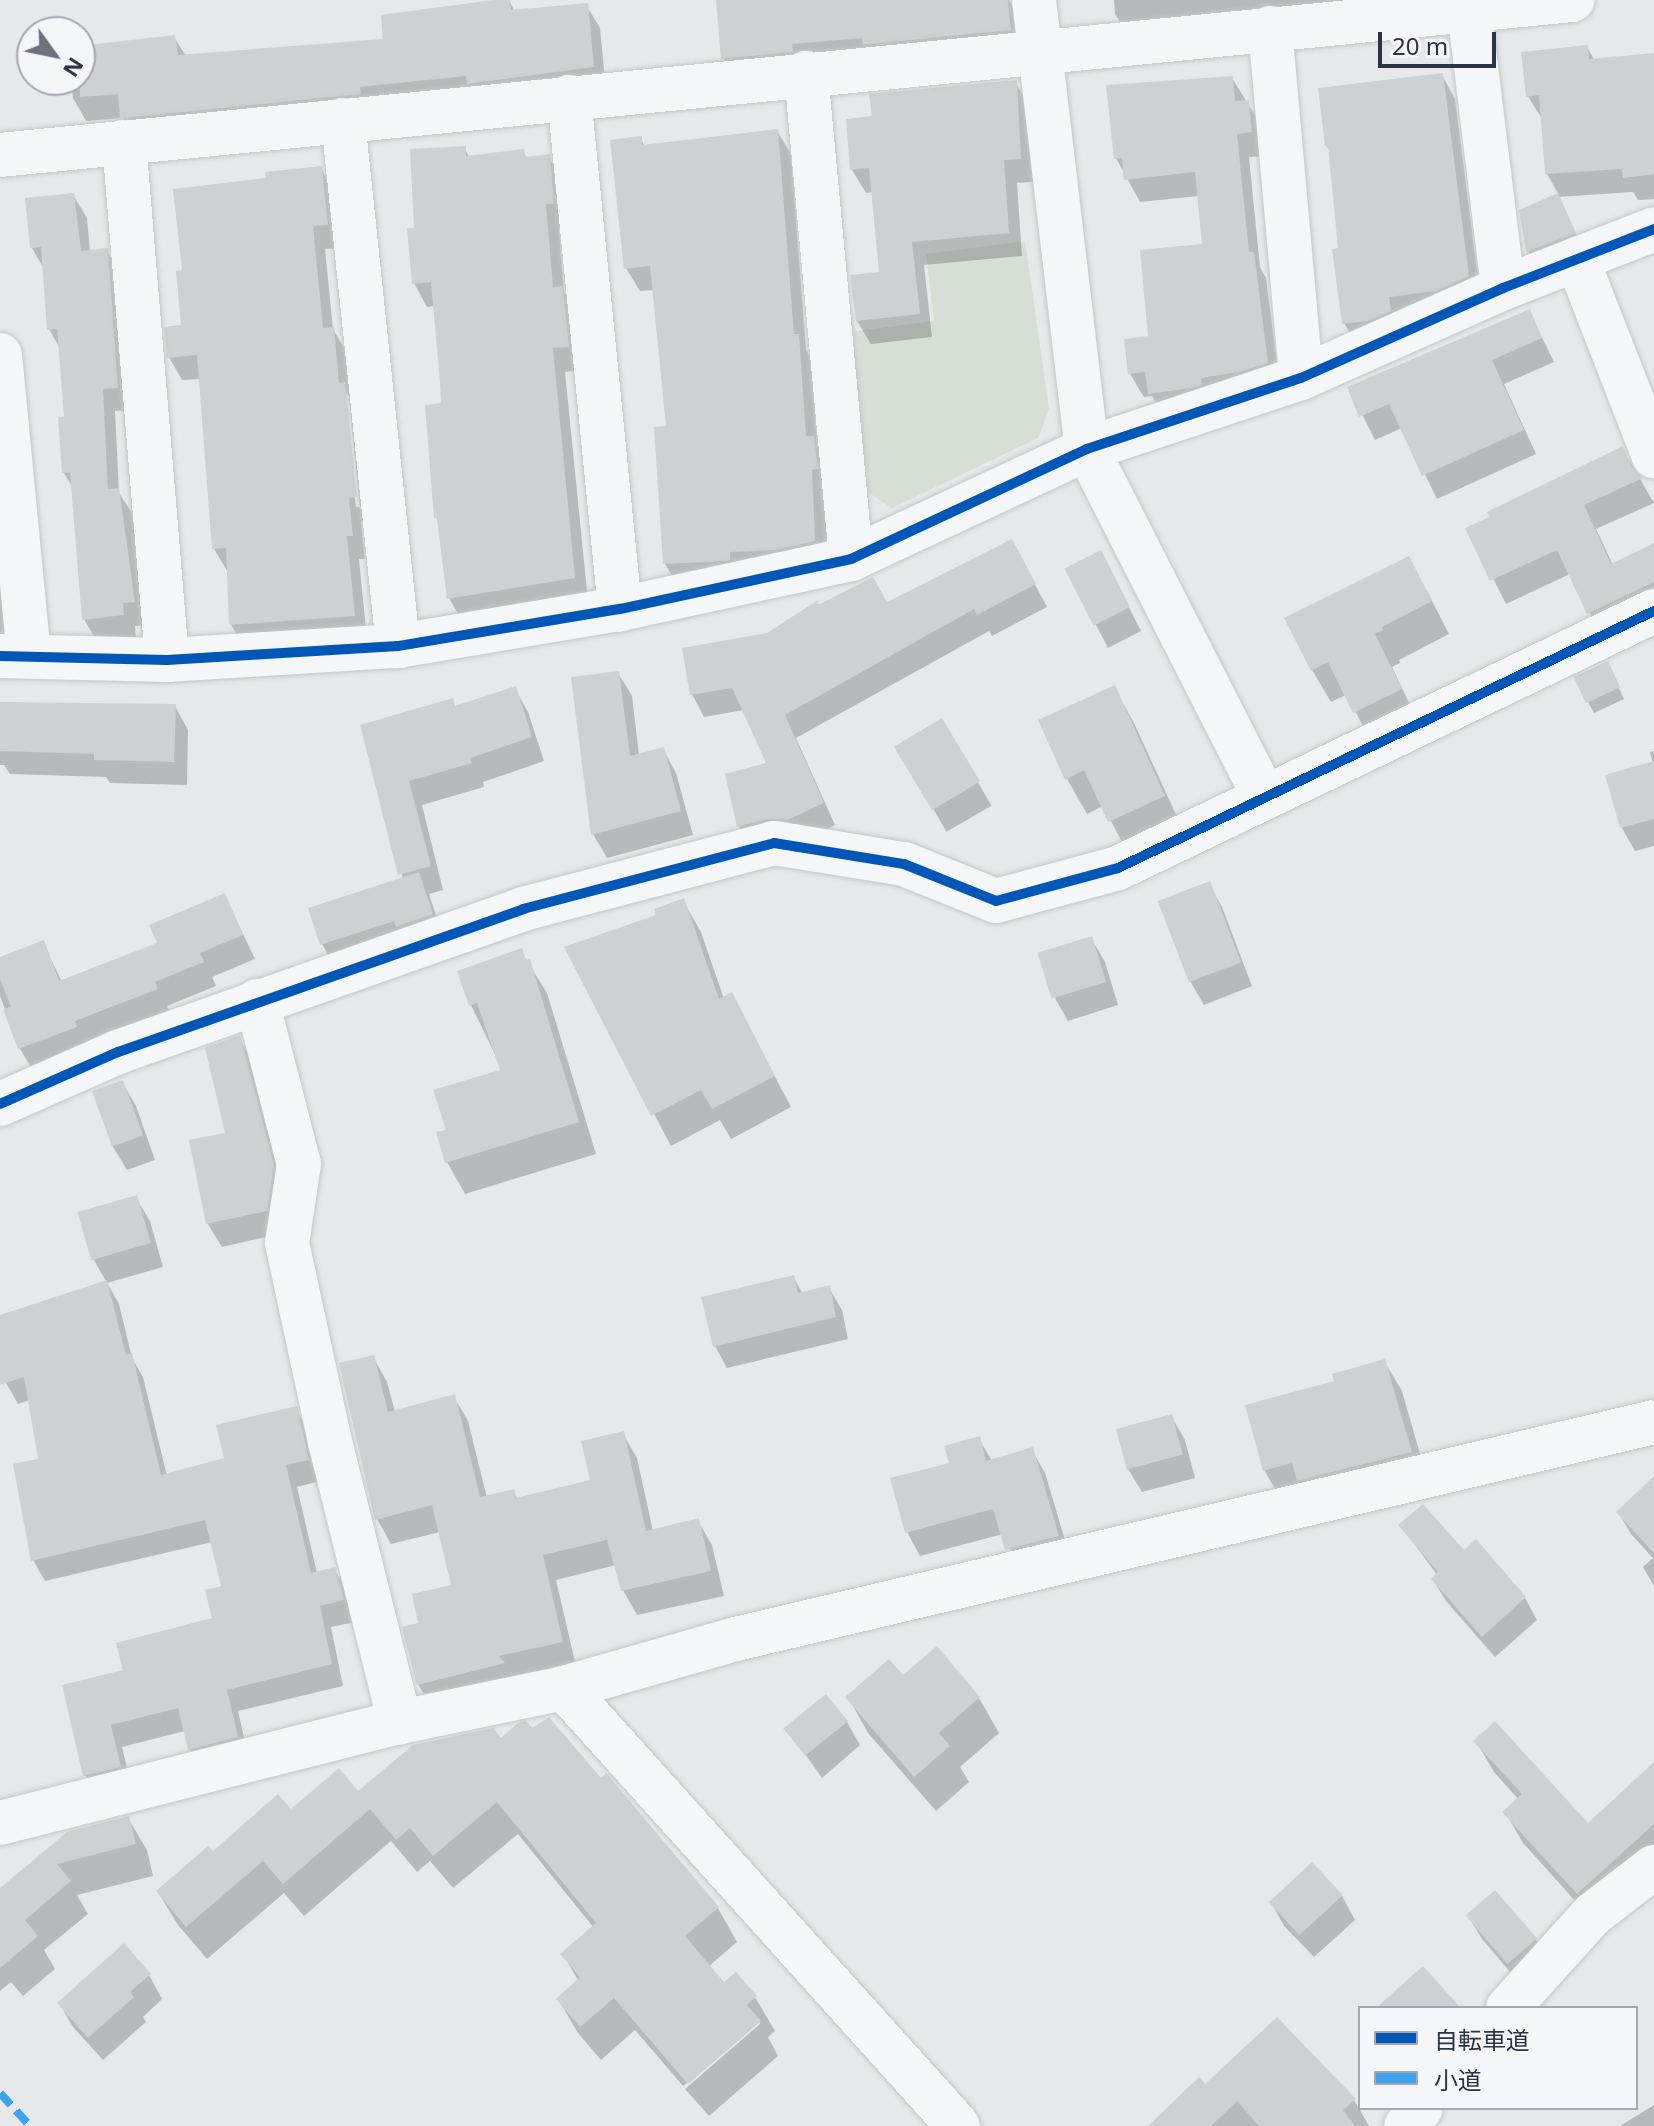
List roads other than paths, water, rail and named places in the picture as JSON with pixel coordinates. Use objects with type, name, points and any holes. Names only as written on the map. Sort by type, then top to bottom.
[{"type":"street","points":[[1034,0],[1087,449],[1264,796]]},
{"type":"street","points":[[0,155],[806,73],[1572,0]]},
{"type":"street","points":[[1469,10],[1503,288]]},
{"type":"street","points":[[1270,28],[1301,378]]},
{"type":"street","points":[[806,73],[851,559]]},
{"type":"street","points":[[569,97],[620,609]]},
{"type":"street","points":[[343,120],[398,646]]},
{"type":"street","points":[[124,142],[167,660]]},
{"type":"street","points":[[0,355],[14,657],[167,660],[398,646],[620,609],[851,559],[1087,449],[1301,378],[1503,288],[1654,229]]},
{"type":"street","points":[[1577,259],[1654,456]]},
{"type":"street","points":[[0,1104],[118,1052],[523,909],[774,843],[904,864],[996,901],[1118,868],[1654,611]]},
{"type":"street","points":[[257,1001],[299,1164],[287,1243],[330,1442],[400,1722]]},
{"type":"street","points":[[0,1823],[400,1722],[564,1688],[736,1639],[1654,1422]]},
{"type":"street","points":[[564,1688],[958,2126]]},
{"type":"street","points":[[1510,2006],[1593,1914],[1654,1867]]},
{"type":"street","points":[[1406,2126],[1419,2110]]}]
